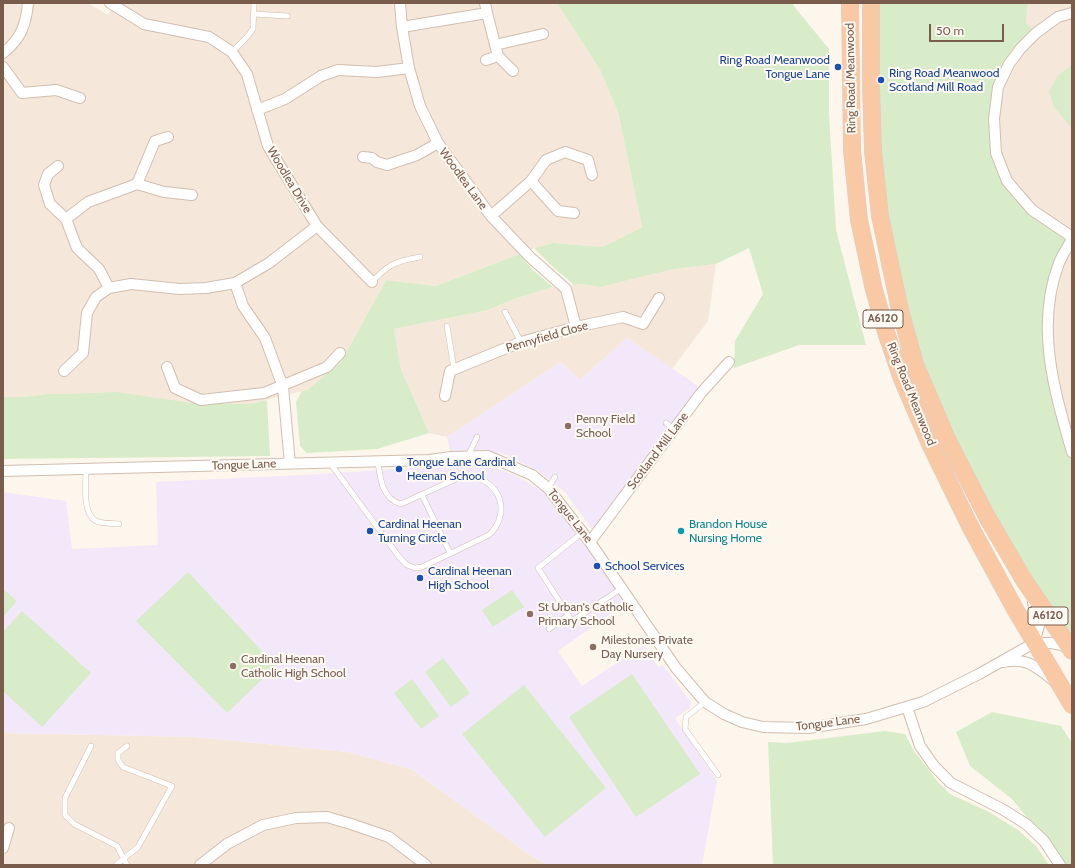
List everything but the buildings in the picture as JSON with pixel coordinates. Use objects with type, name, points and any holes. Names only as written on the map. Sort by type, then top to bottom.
[{"type":"highway","name":"Ring Road Meanwood","points":[[850,3],[852,150],[859,220],[874,290],[902,379],[930,444],[971,528],[1034,643]]},
{"type":"highway","name":"Ring Road Meanwood","points":[[871,3],[873,151],[880,216],[900,310],[915,364],[947,439],[987,517],[1024,580],[1072,651]]},
{"type":"highway","name":"A6120","points":[[1034,643],[1072,705]]},
{"type":"street","points":[[3,53],[12,46],[23,31],[28,3]]},
{"type":"street","name":"Woodlea Lane","points":[[400,3],[402,27],[409,68],[420,106],[438,143],[491,216],[530,257],[566,289],[576,327]]},
{"type":"street","points":[[485,3],[486,13],[498,56],[513,70]]},
{"type":"street","name":"Woodlea Drive","points":[[114,4],[144,24],[209,37],[232,52],[247,74],[268,146],[317,226],[372,282]]},
{"type":"street","points":[[402,27],[486,13]]},
{"type":"street","points":[[1072,13],[1058,17],[1036,33],[1021,48],[1009,64],[998,87],[994,119],[996,153],[1007,181],[1032,210],[1072,238],[1059,262],[1050,293],[1047,332],[1051,372],[1072,452]]},
{"type":"street","points":[[495,45],[543,34]]},
{"type":"street","points":[[486,60],[498,56]]},
{"type":"street","points":[[3,67],[22,93],[56,90],[80,98]]},
{"type":"street","points":[[257,110],[285,99],[321,76],[338,70],[377,72],[409,68]]},
{"type":"street","points":[[137,184],[155,141],[168,137]]},
{"type":"street","points":[[363,157],[372,158],[377,162],[387,165],[417,155],[438,143]]},
{"type":"street","points":[[491,216],[531,181],[546,160],[565,152],[588,160],[592,175]]},
{"type":"street","points":[[58,166],[48,174],[44,185],[50,204],[66,219],[76,248],[99,269],[108,288]]},
{"type":"street","points":[[531,181],[558,211],[574,213]]},
{"type":"street","points":[[66,219],[88,202],[137,184],[164,192],[192,195]]},
{"type":"street","points":[[64,371],[83,353],[87,313],[96,297],[108,288],[131,284],[180,290],[206,288],[235,283],[269,263],[317,226]]},
{"type":"street","points":[[235,283],[244,306],[265,338],[283,386],[290,464]]},
{"type":"street","name":"Pennyfield Close","points":[[454,369],[521,342],[576,327],[623,317],[643,324],[659,298]]},
{"type":"street","points":[[168,368],[175,388],[201,400],[264,393],[327,367],[340,353]]},
{"type":"street","name":"Scotland Mill Lane","points":[[590,542],[670,426],[729,362]]},
{"type":"street","points":[[445,396],[450,371],[454,369]]},
{"type":"street","name":"Tongue Lane","points":[[3,472],[378,462],[488,456],[532,474],[548,488],[583,532],[676,668],[705,702],[724,714],[742,722],[763,727],[808,728],[866,719],[907,707],[923,702],[979,674],[1034,643]]},
{"type":"street","name":"Ring Road Meanwood","points":[[1024,580],[1040,622],[1034,643],[1051,643],[1062,645],[1072,651]]},
{"type":"street","name":"Tongue Lane","points":[[997,663],[1013,660],[1032,664],[1058,684]]},
{"type":"street","points":[[907,707],[920,746],[934,766],[951,783],[1002,809],[1026,824],[1044,841],[1060,865]]},
{"type":"street","points":[[200,865],[227,844],[263,825],[296,818],[319,817],[327,817],[389,837],[424,864]]},
{"type":"street","points":[[3,848],[9,828]]},
{"type":"lane","points":[[232,52],[247,37],[252,29],[254,3]]},
{"type":"lane","points":[[254,14],[288,16]]},
{"type":"lane","points":[[372,282],[384,269],[394,263],[420,257]]},
{"type":"lane","points":[[505,312],[521,342]]},
{"type":"lane","points":[[447,326],[454,369]]},
{"type":"lane","points":[[467,457],[477,437]]},
{"type":"lane","points":[[330,463],[390,545],[407,565],[415,568],[422,567],[489,535],[495,529],[501,512],[501,503],[495,491],[487,482],[478,477],[468,476],[458,478],[401,504],[393,502],[387,495],[380,475],[378,462]]},
{"type":"lane","points":[[86,470],[86,505],[90,515],[99,522],[119,524]]},
{"type":"lane","points":[[548,488],[555,477]]},
{"type":"lane","points":[[422,495],[450,553]]},
{"type":"lane","points":[[583,532],[538,568],[572,621],[622,588]]},
{"type":"lane","points":[[549,629],[568,615]]},
{"type":"lane","points":[[705,702],[686,717],[685,729],[718,775]]},
{"type":"lane","points":[[91,746],[65,798],[65,815],[74,824],[117,846],[127,865]]},
{"type":"lane","points":[[116,865],[138,847],[172,786],[123,767],[118,760],[118,753],[127,746]]},
{"type":"shaded area","points":[[3,3],[88,3],[108,15],[114,3],[557,3],[600,70],[618,112],[642,227],[603,247],[553,243],[534,248],[436,286],[386,280],[341,362],[307,390],[250,404],[192,403],[69,394],[3,397]]},
{"type":"shaded area","points":[[1028,3],[1072,3],[1072,237],[1032,210],[1007,181],[994,119],[998,87],[1026,23]]},
{"type":"shaded area","points":[[1072,239],[1072,452],[1047,332],[1059,262]]},
{"type":"shaded area","points":[[716,264],[708,321],[672,369],[627,338],[580,380],[561,362],[447,437],[429,433],[401,369],[394,329],[488,310],[514,299],[553,287],[582,284],[600,287],[674,269]]},
{"type":"shaded area","name":"Penny Field School","points":[[627,338],[701,388],[593,531],[566,493],[541,473],[507,455],[482,450],[450,451],[447,437],[561,362],[580,380]]},
{"type":"shaded area","name":"Cardinal Heenan Catholic High School","points":[[482,464],[516,476],[544,492],[573,525],[626,603],[558,651],[582,686],[644,645],[658,667],[663,665],[691,702],[690,708],[675,718],[717,781],[702,865],[548,865],[533,857],[411,769],[348,752],[194,737],[3,733],[3,492],[66,501],[72,549],[158,545],[156,482]]},
{"type":"shaded area","points":[[3,733],[194,737],[348,752],[411,769],[533,857],[548,865],[3,865]]},
{"type":"green space","points":[[557,3],[795,3],[793,5],[829,49],[829,113],[836,230],[866,345],[799,345],[734,368],[735,341],[763,294],[749,248],[716,264],[674,269],[600,287],[582,284],[574,285],[534,248],[553,243],[603,247],[642,227],[618,112],[600,70]]},
{"type":"green space","points":[[871,3],[1028,3],[1026,23],[1036,33],[1009,64],[994,119],[1007,181],[1032,210],[1072,237],[1059,262],[1047,332],[1072,452],[1072,637],[1036,583],[993,512],[915,364],[880,216]]},
{"type":"green space","points":[[1072,65],[1072,127],[1054,107],[1049,91],[1058,75]]},
{"type":"green space","points":[[519,254],[533,270],[553,287],[514,299],[488,310],[394,329],[401,369],[429,433],[377,449],[307,453],[300,446],[296,402],[302,391],[307,390],[341,362],[386,280],[436,286]]},
{"type":"green space","points":[[116,392],[192,403],[250,404],[267,400],[270,456],[3,459],[3,397]]},
{"type":"green space","points":[[188,572],[276,666],[227,713],[136,621]]},
{"type":"green space","points":[[3,589],[17,601],[3,617]]},
{"type":"green space","points":[[512,590],[524,607],[493,627],[482,610]]},
{"type":"green space","points":[[22,611],[91,673],[42,727],[3,691],[3,632]]},
{"type":"green space","points":[[443,658],[470,693],[451,707],[425,672]]},
{"type":"green space","points":[[632,674],[700,774],[636,817],[569,717]]},
{"type":"green space","points":[[412,679],[439,716],[421,729],[394,693]]},
{"type":"green space","points":[[524,685],[606,788],[545,837],[462,734]]},
{"type":"green space","points":[[992,712],[1061,726],[1072,743],[1072,865],[1066,865],[1012,799],[970,766],[956,732]]},
{"type":"green space","points":[[885,731],[905,734],[914,751],[938,782],[950,794],[989,812],[1018,830],[1036,846],[1049,865],[773,865],[768,742],[787,743]]},
{"type":"place","name":"Ring Road Meanwood Tongue Lane","points":[[838,67]]},
{"type":"place","name":"Ring Road Meanwood Scotland Mill Road","points":[[881,80]]},
{"type":"place","name":"Penny Field School","points":[[568,426]]},
{"type":"place","name":"Tongue Lane Cardinal Heenan School","points":[[399,469]]},
{"type":"place","name":"Cardinal Heenan Turning Circle","points":[[370,531]]},
{"type":"place","name":"Brandon House Nursing Home","points":[[681,531]]},
{"type":"place","name":"School Services","points":[[597,566]]},
{"type":"place","name":"Cardinal Heenan High School","points":[[420,578]]},
{"type":"place","name":"St Urban's Catholic Primary School","points":[[530,614]]},
{"type":"place","name":"Milestones Private Day Nursery","points":[[593,647]]},
{"type":"place","name":"Cardinal Heenan Catholic High School","points":[[233,666]]}]
